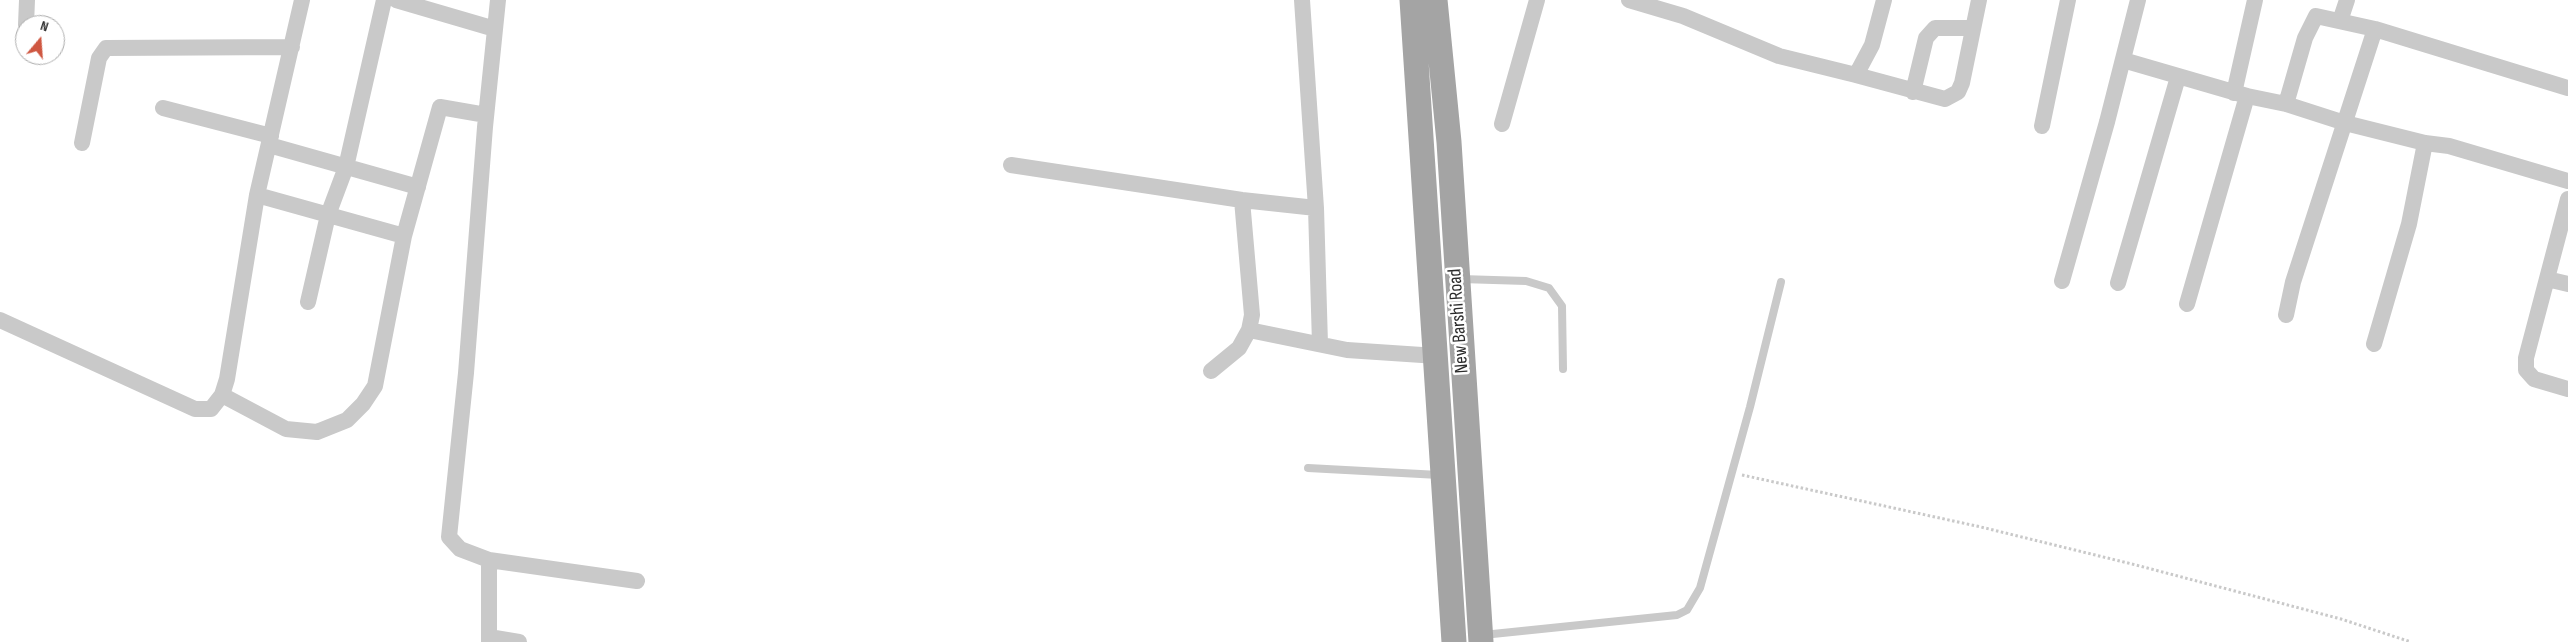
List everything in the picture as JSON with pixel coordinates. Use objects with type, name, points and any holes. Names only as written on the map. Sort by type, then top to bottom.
[{"type":"main road","name":"New Barshi Road","points":[[1412,0],[1437,356],[1454,642]]},
{"type":"main road","name":"New Barshi Road","points":[[1434,0],[1449,142],[1456,279],[1481,638]]},
{"type":"street","points":[[26,15],[27,0]]},
{"type":"street","points":[[0,320],[195,409],[211,409],[222,395],[227,379],[258,195],[302,0]]},
{"type":"street","points":[[308,302],[328,215],[346,167],[384,0]]},
{"type":"street","points":[[396,0],[495,29]]},
{"type":"street","points":[[498,0],[486,115],[466,373],[449,537],[460,549],[489,560],[637,581]]},
{"type":"street","points":[[1302,0],[1316,208],[1320,344]]},
{"type":"street","points":[[1502,124],[1537,0]]},
{"type":"street","points":[[1629,0],[1683,16],[1779,56],[1945,99],[1958,92],[1962,83],[1979,0]]},
{"type":"street","points":[[1856,75],[1872,45],[1884,0]]},
{"type":"street","points":[[2042,126],[2068,0]]},
{"type":"street","points":[[2062,281],[2138,0]]},
{"type":"street","points":[[2187,304],[2241,95],[2254,0]]},
{"type":"street","points":[[2340,22],[2347,0]]},
{"type":"street","points":[[2286,104],[2305,38],[2316,16],[2375,29],[2568,88]]},
{"type":"street","points":[[1913,92],[1926,38],[1935,28],[1973,28]]},
{"type":"street","points":[[2286,315],[2293,282],[2375,29]]},
{"type":"street","points":[[82,143],[99,58],[106,48],[292,47]]},
{"type":"street","points":[[2123,60],[2241,95],[2286,104],[2345,123],[2425,143],[2449,146],[2568,181]]},
{"type":"street","points":[[2118,283],[2178,77]]},
{"type":"street","points":[[222,395],[286,429],[317,432],[347,420],[363,404],[375,386],[404,236],[440,107],[486,115]]},
{"type":"street","points":[[163,108],[346,167],[418,187]]},
{"type":"street","points":[[2374,344],[2409,224],[2425,143]]},
{"type":"street","points":[[1011,165],[1242,200],[1316,208]]},
{"type":"street","points":[[258,195],[404,236]]},
{"type":"street","points":[[2568,198],[2526,358],[2526,370],[2534,379],[2568,390]]},
{"type":"street","points":[[1211,371],[1240,348],[1252,315],[1242,200]]},
{"type":"street","points":[[2548,279],[2568,284]]},
{"type":"street","points":[[1248,330],[1347,350],[1437,356]]},
{"type":"street","points":[[489,560],[489,640],[519,642]]},
{"type":"lane","points":[[1456,279],[1526,281],[1549,288],[1562,306],[1563,368]]},
{"type":"lane","points":[[1481,638],[1677,615],[1687,610],[1700,588],[1732,473],[1781,282]]},
{"type":"lane","points":[[1308,468],[1443,475]]},
{"type":"path","points":[[1732,473],[1981,527],[2136,565],[2341,619],[2411,642]]}]
